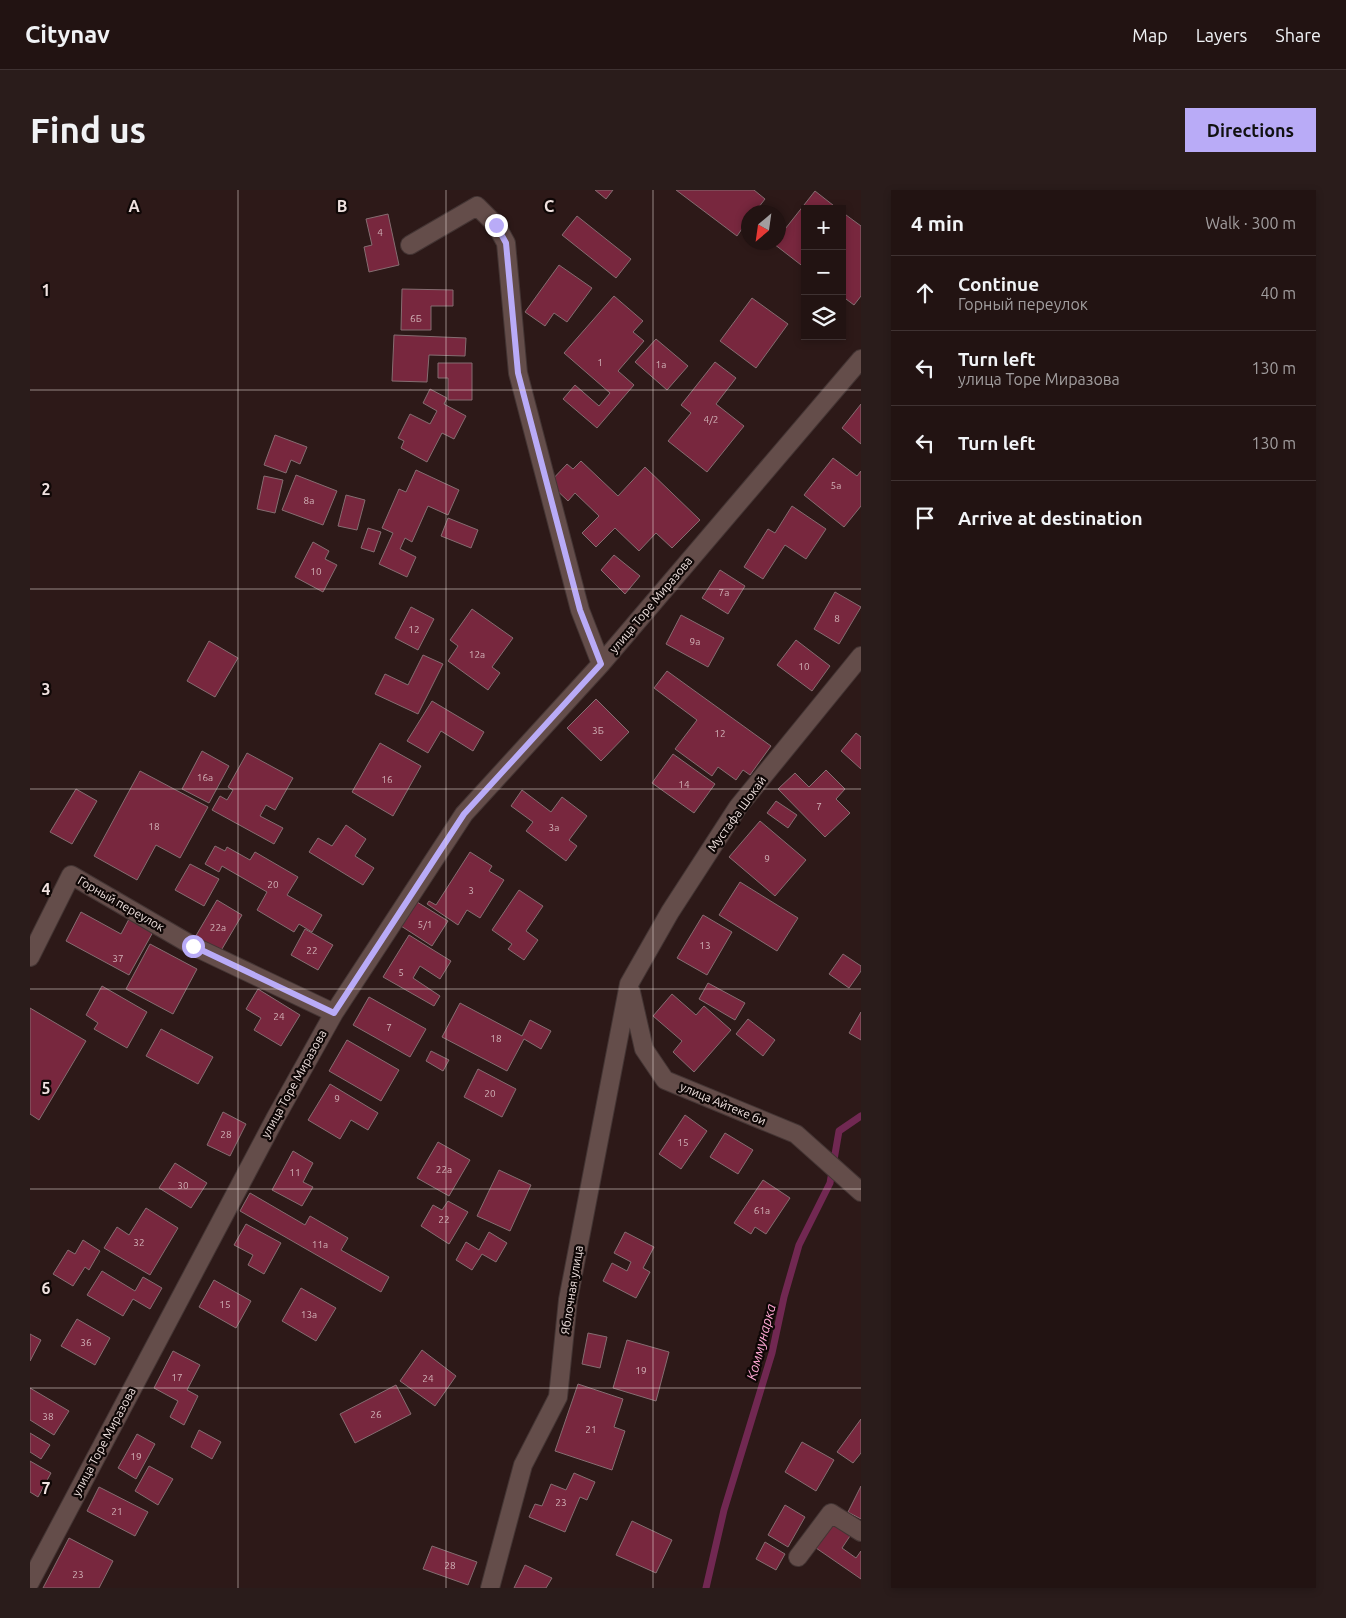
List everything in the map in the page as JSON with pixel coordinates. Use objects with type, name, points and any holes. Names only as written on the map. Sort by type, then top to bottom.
[{"type":"street","points":[[410,245],[477,206],[496,225],[506,243],[518,373],[580,610],[601,664]]},
{"type":"street","name":"улица Торе Миразова","points":[[30,1582],[271,1126],[334,1013],[464,814],[601,664],[861,359]]},
{"type":"street","name":"Мустафа Шокай","points":[[629,984],[670,912],[738,808],[861,656]]},
{"type":"street","name":"Горный переулок","points":[[30,957],[70,875],[193,946],[334,1013]]},
{"type":"street","name":"улица Айтеке би","points":[[629,984],[644,1049],[665,1080],[796,1134],[855,1186]]},
{"type":"street","name":"Яблочная улица","points":[[490,1588],[523,1466],[558,1397],[568,1300],[629,984]]},
{"type":"street","points":[[798,1557],[830,1513],[861,1532]]},
{"type":"building","points":[[595,190],[613,190],[606,199]]},
{"type":"building","points":[[676,190],[754,190],[765,199],[760,205],[741,205],[741,230],[737,236]]},
{"type":"building","points":[[815,191],[833,205],[804,205]]},
{"type":"building","points":[[801,209],[801,265],[782,250],[786,250],[786,228]]},
{"type":"building","points":[[388,214],[399,265],[369,272],[364,247],[372,245],[366,219]]},
{"type":"building","points":[[846,215],[861,226],[861,296],[854,305],[846,299]]},
{"type":"building","points":[[577,216],[631,259],[616,278],[562,235]]},
{"type":"building","points":[[559,265],[592,288],[567,322],[554,313],[545,326],[525,312]]},
{"type":"building","points":[[402,289],[453,290],[453,306],[431,306],[431,330],[401,330]]},
{"type":"building","points":[[614,296],[643,321],[633,332],[644,341],[618,371],[634,385],[597,428],[563,399],[575,385],[599,406],[610,393],[564,353]]},
{"type":"building","points":[[752,298],[788,324],[756,368],[720,341]]},
{"type":"building","points":[[394,335],[466,338],[465,356],[429,355],[427,382],[392,381]]},
{"type":"building","points":[[656,339],[688,366],[667,390],[635,362]]},
{"type":"building","points":[[715,362],[736,378],[716,404],[744,426],[707,472],[668,441],[691,413],[681,405]]},
{"type":"building","points":[[438,363],[472,363],[472,400],[448,400],[448,378],[438,378]]},
{"type":"building","points":[[430,389],[447,398],[444,404],[466,416],[454,439],[442,433],[427,462],[401,448],[404,441],[398,438],[410,414],[430,424],[437,411],[423,403]]},
{"type":"building","points":[[861,404],[861,444],[842,428]]},
{"type":"building","points":[[275,435],[307,447],[300,464],[291,460],[286,473],[264,465]]},
{"type":"building","points":[[833,458],[857,476],[861,471],[861,506],[844,527],[804,495]]},
{"type":"building","points":[[581,461],[618,496],[645,467],[700,520],[672,548],[656,533],[639,551],[615,528],[596,547],[582,533],[599,516],[575,493],[568,501],[549,483],[567,464],[573,469]]},
{"type":"building","points":[[416,470],[459,490],[448,515],[428,506],[412,542],[405,538],[400,549],[416,557],[407,577],[379,564],[393,533],[382,528],[399,489],[406,492]]},
{"type":"building","points":[[296,475],[337,491],[323,525],[282,510]]},
{"type":"building","points":[[264,476],[283,480],[275,513],[257,509]]},
{"type":"building","points":[[346,495],[365,500],[357,530],[338,526]]},
{"type":"building","points":[[792,506],[826,529],[806,559],[785,545],[763,579],[744,567],[768,529],[775,533]]},
{"type":"building","points":[[448,518],[478,530],[471,548],[441,536]]},
{"type":"building","points":[[368,528],[381,532],[374,552],[361,548]]},
{"type":"building","points":[[313,542],[329,551],[325,559],[337,565],[323,592],[295,577]]},
{"type":"building","points":[[614,555],[640,576],[625,594],[601,570]]},
{"type":"building","points":[[720,570],[745,586],[728,614],[702,598]]},
{"type":"building","points":[[835,592],[861,607],[839,644],[814,629]]},
{"type":"building","points":[[411,607],[434,619],[418,650],[395,638]]},
{"type":"building","points":[[472,609],[513,638],[492,667],[500,673],[488,690],[448,661],[458,646],[450,640]]},
{"type":"building","points":[[681,615],[724,638],[708,667],[666,644]]},
{"type":"building","points":[[796,640],[830,666],[812,691],[777,665]]},
{"type":"building","points":[[209,641],[238,658],[215,697],[187,681]]},
{"type":"building","points":[[423,655],[443,664],[418,714],[375,694],[385,674],[408,685]]},
{"type":"building","points":[[667,671],[771,746],[750,775],[743,770],[736,780],[718,767],[712,776],[675,749],[697,720],[654,688]]},
{"type":"building","points":[[596,699],[629,732],[601,761],[567,728]]},
{"type":"building","points":[[432,701],[484,732],[473,751],[441,731],[428,753],[407,741]]},
{"type":"building","points":[[856,733],[861,737],[861,769],[841,751]]},
{"type":"building","points":[[380,743],[421,766],[393,816],[352,792]]},
{"type":"building","points":[[202,751],[229,766],[209,803],[182,789]]},
{"type":"building","points":[[247,753],[293,778],[275,810],[266,805],[260,816],[283,828],[274,844],[212,810],[220,796],[227,800],[233,790],[228,787]]},
{"type":"building","points":[[673,754],[715,784],[694,813],[652,783]]},
{"type":"building","points":[[826,770],[845,789],[836,799],[850,813],[825,837],[778,789],[795,773],[809,787]]},
{"type":"building","points":[[140,771],[208,807],[180,858],[156,845],[137,880],[94,856]]},
{"type":"building","points":[[76,789],[97,801],[72,844],[50,832]]},
{"type":"building","points":[[522,790],[551,812],[562,797],[587,816],[569,840],[577,846],[566,861],[526,831],[533,822],[511,806]]},
{"type":"building","points":[[776,801],[797,815],[788,828],[767,813]]},
{"type":"building","points":[[760,821],[806,860],[775,896],[729,857]]},
{"type":"building","points":[[346,825],[366,839],[355,856],[374,868],[363,885],[309,852],[318,838],[332,846]]},
{"type":"building","points":[[215,846],[225,851],[227,847],[250,860],[255,852],[298,877],[287,895],[322,915],[312,932],[299,924],[294,932],[257,910],[267,892],[222,866],[219,872],[205,864]]},
{"type":"building","points":[[470,852],[492,866],[489,871],[504,880],[480,918],[467,910],[458,925],[427,904],[429,901],[436,905]]},
{"type":"building","points":[[190,864],[219,879],[204,906],[175,890]]},
{"type":"building","points":[[740,882],[798,918],[777,951],[719,915]]},
{"type":"building","points":[[519,890],[543,906],[526,931],[538,940],[524,960],[508,949],[512,944],[492,930]]},
{"type":"building","points":[[217,900],[242,915],[219,954],[194,939]]},
{"type":"building","points":[[417,902],[448,921],[432,946],[401,926]]},
{"type":"building","points":[[81,912],[121,934],[129,919],[153,932],[129,975],[66,941]]},
{"type":"building","points":[[703,915],[732,932],[707,975],[677,958]]},
{"type":"building","points":[[305,929],[333,945],[318,970],[291,955]]},
{"type":"building","points":[[409,935],[451,961],[440,979],[420,966],[413,978],[440,996],[434,1006],[383,977]]},
{"type":"building","points":[[150,944],[197,969],[173,1014],[126,989]]},
{"type":"building","points":[[843,954],[861,966],[861,971],[849,988],[829,974]]},
{"type":"building","points":[[708,983],[745,1003],[735,1020],[699,999]]},
{"type":"building","points":[[102,986],[147,1012],[127,1048],[94,1029],[98,1023],[86,1015]]},
{"type":"building","points":[[258,989],[300,1015],[281,1046],[254,1030],[261,1018],[246,1009]]},
{"type":"building","points":[[672,994],[696,1015],[704,1006],[731,1030],[694,1072],[673,1052],[682,1041],[653,1016]]},
{"type":"building","points":[[369,997],[426,1029],[410,1057],[353,1025]]},
{"type":"building","points":[[460,1003],[522,1036],[530,1020],[551,1031],[541,1049],[524,1039],[507,1071],[442,1037]]},
{"type":"building","points":[[30,1008],[86,1041],[39,1120],[30,1114]]},
{"type":"building","points":[[861,1012],[861,1040],[849,1033]]},
{"type":"building","points":[[748,1019],[775,1040],[763,1056],[736,1034]]},
{"type":"building","points":[[161,1029],[213,1057],[198,1084],[146,1056]]},
{"type":"building","points":[[347,1040],[399,1070],[381,1101],[329,1071]]},
{"type":"building","points":[[431,1051],[449,1060],[443,1071],[426,1061]]},
{"type":"building","points":[[478,1069],[516,1089],[502,1117],[464,1097]]},
{"type":"building","points":[[330,1084],[378,1113],[368,1130],[351,1120],[340,1139],[308,1120]]},
{"type":"building","points":[[223,1112],[246,1124],[230,1156],[207,1145]]},
{"type":"building","points":[[685,1115],[707,1131],[681,1169],[659,1154]]},
{"type":"building","points":[[725,1133],[753,1150],[738,1174],[710,1157]]},
{"type":"building","points":[[438,1142],[470,1160],[449,1196],[417,1178]]},
{"type":"building","points":[[293,1151],[313,1163],[303,1182],[313,1187],[302,1206],[272,1190]]},
{"type":"building","points":[[175,1163],[207,1183],[191,1208],[159,1188]]},
{"type":"building","points":[[499,1170],[531,1185],[510,1231],[477,1216]]},
{"type":"building","points":[[763,1180],[790,1198],[766,1234],[755,1227],[751,1234],[734,1223]]},
{"type":"building","points":[[250,1193],[305,1225],[310,1216],[348,1238],[341,1250],[389,1277],[381,1292],[240,1211]]},
{"type":"building","points":[[448,1201],[468,1212],[449,1244],[421,1226],[433,1205],[442,1210]]},
{"type":"building","points":[[146,1208],[178,1228],[150,1275],[104,1248],[117,1227],[129,1235]]},
{"type":"building","points":[[246,1224],[281,1243],[264,1274],[248,1265],[253,1255],[234,1245]]},
{"type":"building","points":[[489,1232],[507,1243],[496,1262],[482,1254],[472,1270],[456,1260],[466,1242],[479,1250]]},
{"type":"building","points":[[625,1232],[654,1247],[643,1268],[650,1272],[636,1298],[603,1281],[612,1263],[627,1271],[631,1262],[614,1253]]},
{"type":"building","points":[[83,1240],[100,1251],[89,1270],[85,1267],[73,1286],[53,1274],[68,1250],[75,1254]]},
{"type":"building","points":[[102,1271],[135,1291],[143,1277],[162,1288],[150,1309],[133,1299],[123,1316],[87,1295]]},
{"type":"building","points":[[214,1280],[251,1301],[236,1328],[199,1307]]},
{"type":"building","points":[[301,1288],[336,1308],[316,1341],[282,1321]]},
{"type":"building","points":[[77,1319],[110,1338],[95,1365],[61,1346]]},
{"type":"building","points":[[588,1333],[607,1337],[600,1368],[582,1364]]},
{"type":"building","points":[[30,1334],[41,1340],[30,1361]]},
{"type":"building","points":[[627,1340],[669,1352],[656,1401],[613,1388]]},
{"type":"building","points":[[422,1350],[456,1376],[435,1406],[400,1381]]},
{"type":"building","points":[[173,1351],[200,1365],[187,1390],[198,1396],[184,1425],[170,1417],[178,1401],[154,1388]]},
{"type":"building","points":[[578,1384],[623,1399],[614,1427],[625,1431],[612,1470],[555,1451]]},
{"type":"building","points":[[396,1385],[411,1414],[355,1443],[340,1414]]},
{"type":"building","points":[[30,1388],[69,1411],[54,1435],[30,1420]]},
{"type":"building","points":[[861,1419],[861,1453],[853,1463],[837,1452]]},
{"type":"building","points":[[199,1430],[221,1442],[212,1459],[191,1447]]},
{"type":"building","points":[[30,1433],[50,1445],[41,1459],[30,1452]]},
{"type":"building","points":[[137,1434],[155,1444],[136,1479],[118,1468]]},
{"type":"building","points":[[802,1442],[834,1460],[816,1491],[785,1472]]},
{"type":"building","points":[[30,1461],[51,1473],[38,1497],[30,1492]]},
{"type":"building","points":[[149,1466],[173,1479],[158,1505],[135,1491]]},
{"type":"building","points":[[574,1473],[595,1482],[587,1500],[580,1497],[565,1532],[529,1517],[535,1504],[542,1506],[551,1484],[566,1490]]},
{"type":"building","points":[[861,1486],[861,1519],[848,1512]]},
{"type":"building","points":[[99,1487],[148,1512],[135,1536],[87,1511]]},
{"type":"building","points":[[785,1505],[805,1517],[788,1547],[768,1535]]},
{"type":"building","points":[[632,1521],[672,1540],[656,1573],[616,1555]]},
{"type":"building","points":[[833,1524],[850,1536],[842,1548],[856,1558],[861,1551],[861,1579],[816,1548]]},
{"type":"building","points":[[69,1538],[113,1561],[99,1588],[43,1588]]},
{"type":"building","points":[[765,1542],[785,1554],[776,1570],[756,1559]]},
{"type":"building","points":[[432,1546],[477,1562],[468,1585],[423,1569]]},
{"type":"building","points":[[525,1565],[552,1578],[546,1588],[514,1588]]},
{"type":"waterway","name":"Коммунарка","points":[[706,1588],[724,1510],[772,1353],[784,1297],[799,1245],[830,1183],[839,1131],[861,1116]]},
{"type":"route","points":[[193,946],[334,1013],[464,814],[601,664],[580,610],[518,373],[506,243],[496,225]]}]
